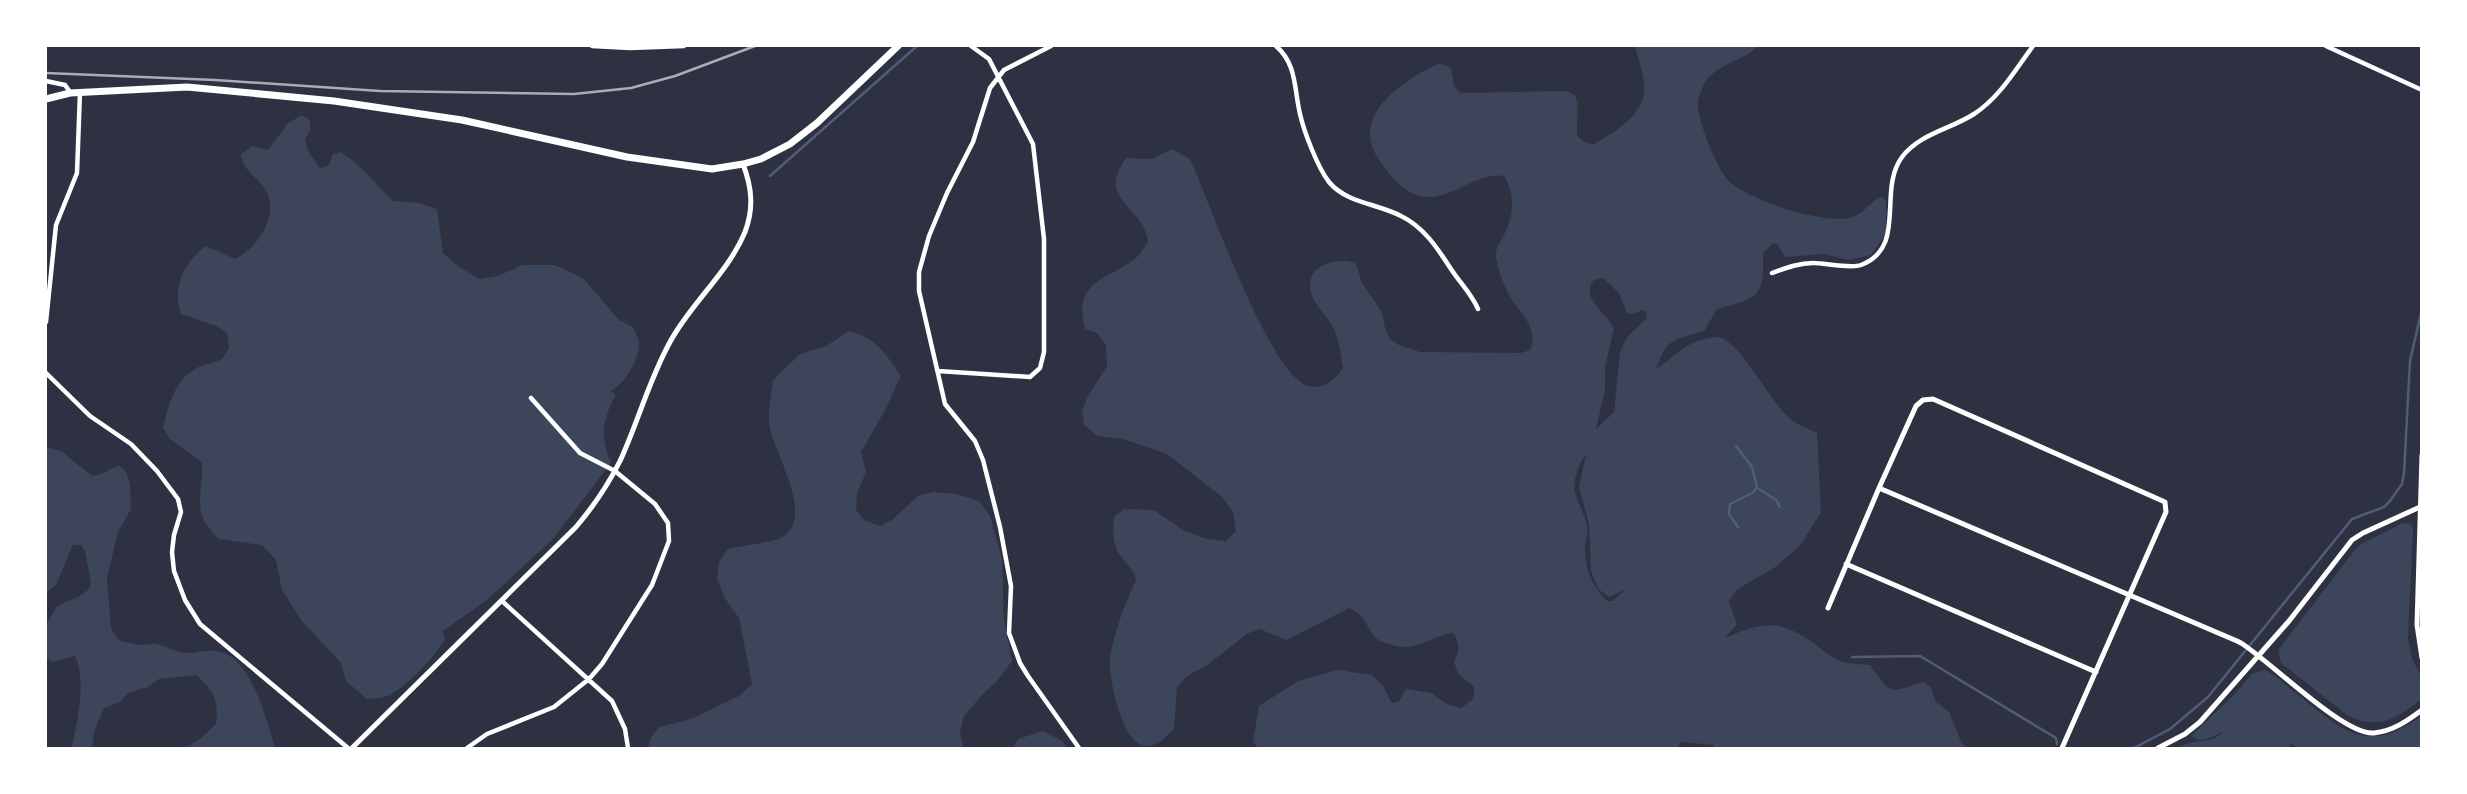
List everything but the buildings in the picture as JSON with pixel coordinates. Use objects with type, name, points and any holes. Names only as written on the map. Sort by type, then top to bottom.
[{"type":"main road","points":[[46,99],[80,92],[187,88],[321,99],[461,120],[627,157],[712,169],[761,159],[790,144],[817,123],[898,46]]},
{"type":"street","points":[[592,46],[684,46]]},
{"type":"street","points":[[938,371],[1030,377],[1038,372],[1042,363],[1046,338],[1044,239],[1035,155],[1030,135],[989,59],[971,46]]},
{"type":"street","points":[[1051,46],[1004,70],[990,88],[973,142],[929,236],[919,272],[919,290],[945,404],[975,441],[983,460],[1011,586],[1009,633],[1028,676],[1079,748]]},
{"type":"street","points":[[1276,46],[1290,63],[1301,118],[1329,181],[1347,196],[1404,217],[1415,225],[1438,247],[1478,309]]},
{"type":"street","points":[[1772,273],[1804,263],[1860,266],[1881,251],[1890,233],[1892,174],[1902,156],[1916,143],[1958,124],[1990,103],[2033,46]]},
{"type":"street","points":[[2326,46],[2421,90]]},
{"type":"street","points":[[46,81],[65,85],[70,93]]},
{"type":"street","points":[[46,322],[56,225],[77,173],[80,92]]},
{"type":"street","points":[[46,373],[90,416],[131,444],[157,471],[178,499],[181,512],[173,544],[174,571],[200,624],[350,748],[576,527],[597,499],[615,471],[669,343],[731,258],[745,231],[752,195],[751,183],[743,164]]},
{"type":"street","points":[[467,748],[487,734],[554,707],[589,679],[602,664],[652,585],[669,541],[668,523],[655,504],[615,471],[580,453],[531,398]]},
{"type":"street","points":[[1828,608],[1917,403],[1923,400],[1933,399],[2163,501],[2165,512],[2062,748]]},
{"type":"street","points":[[2421,455],[2417,625],[2421,658]]},
{"type":"street","points":[[1879,488],[2241,643],[2259,654],[2349,727],[2371,734],[2393,729],[2421,710]]},
{"type":"street","points":[[2158,748],[2185,734],[2200,722],[2289,621],[2352,540],[2420,507]]},
{"type":"street","points":[[1846,564],[2096,672]]},
{"type":"street","points":[[502,601],[615,706],[625,729],[628,748]]},
{"type":"shaded area","points":[[1635,46],[1758,46],[1714,73],[1703,86],[1698,104],[1715,159],[1732,184],[1742,191],[1791,210],[1826,218],[1853,217],[1878,198],[1882,197],[1886,201],[1886,234],[1871,255],[1848,260],[1824,254],[1785,257],[1774,243],[1763,253],[1762,280],[1756,294],[1750,299],[1717,309],[1705,330],[1669,344],[1656,369],[1694,342],[1717,337],[1736,349],[1784,413],[1796,423],[1817,433],[1821,512],[1800,546],[1774,568],[1736,590],[1729,602],[1737,624],[1725,638],[1758,626],[1778,626],[1799,634],[1838,660],[1870,665],[1883,683],[1892,689],[1924,682],[1931,688],[1936,702],[1949,712],[1962,744],[1967,748],[1714,748],[1714,745],[1680,742],[1678,748],[1258,748],[1253,741],[1259,706],[1298,681],[1338,670],[1372,675],[1383,686],[1392,703],[1399,701],[1406,689],[1431,693],[1447,704],[1461,708],[1473,699],[1473,686],[1458,673],[1454,662],[1458,648],[1453,633],[1415,646],[1399,647],[1377,639],[1362,617],[1349,608],[1287,640],[1259,629],[1247,634],[1206,666],[1187,676],[1177,688],[1174,729],[1155,744],[1139,744],[1125,727],[1120,714],[1110,668],[1115,636],[1136,581],[1116,548],[1113,535],[1114,517],[1124,509],[1154,510],[1183,530],[1207,539],[1226,541],[1236,531],[1233,512],[1222,497],[1167,454],[1123,439],[1097,436],[1084,425],[1082,411],[1087,398],[1107,366],[1106,346],[1097,333],[1085,329],[1082,312],[1084,299],[1088,290],[1138,256],[1148,242],[1143,226],[1116,188],[1119,170],[1126,158],[1151,159],[1172,149],[1190,159],[1258,320],[1292,374],[1308,386],[1319,387],[1329,383],[1343,368],[1332,325],[1315,302],[1310,290],[1315,271],[1336,262],[1356,264],[1362,283],[1382,312],[1390,339],[1399,345],[1420,352],[1521,353],[1530,350],[1530,326],[1506,289],[1496,258],[1496,250],[1512,211],[1512,197],[1504,176],[1485,177],[1437,196],[1417,195],[1394,180],[1377,156],[1370,139],[1372,121],[1396,90],[1418,74],[1440,63],[1451,68],[1454,86],[1460,93],[1566,91],[1575,95],[1578,110],[1577,136],[1586,143],[1594,144],[1628,120],[1641,104],[1644,84]],"holes":[[[1603,278],[1619,293],[1627,313],[1643,310],[1647,313],[1646,319],[1627,337],[1620,352],[1614,412],[1596,429],[1614,328],[1590,293],[1594,280]],[[1586,455],[1579,486],[1589,525],[1591,571],[1598,589],[1609,597],[1626,589],[1613,601],[1607,601],[1597,589],[1586,563],[1587,526],[1574,485],[1578,468]]]},
{"type":"shaded area","points":[[302,115],[310,120],[310,131],[305,139],[308,151],[320,169],[329,165],[333,154],[341,152],[357,164],[393,201],[419,203],[437,209],[443,253],[459,267],[480,279],[498,276],[522,265],[555,265],[583,278],[619,320],[633,327],[639,341],[637,357],[630,371],[611,391],[616,395],[605,420],[604,437],[611,463],[553,539],[487,600],[443,631],[445,638],[441,645],[413,677],[397,691],[379,698],[367,699],[346,681],[341,663],[301,620],[282,590],[276,560],[262,545],[218,539],[201,514],[202,462],[170,439],[163,428],[173,395],[182,380],[198,367],[222,359],[229,348],[227,333],[216,326],[181,314],[178,294],[182,276],[192,259],[206,246],[235,259],[257,241],[267,223],[270,204],[265,189],[246,167],[241,154],[252,146],[268,150],[288,123]]},
{"type":"shaded area","points":[[849,331],[873,342],[901,376],[861,452],[866,472],[857,494],[856,510],[864,520],[880,526],[892,520],[918,496],[933,492],[957,494],[979,501],[990,516],[1002,559],[1004,621],[1012,661],[964,716],[960,732],[963,748],[648,748],[651,737],[659,727],[691,719],[739,696],[752,684],[739,618],[724,597],[717,578],[719,562],[728,549],[781,538],[791,528],[795,515],[794,500],[769,423],[773,380],[800,354],[826,346]]},
{"type":"shaded area","points":[[46,447],[61,451],[92,476],[119,465],[126,472],[130,483],[131,509],[118,532],[107,578],[111,628],[119,641],[141,645],[157,644],[185,653],[217,651],[232,657],[250,679],[257,693],[275,748],[185,748],[216,724],[217,709],[214,697],[196,675],[159,679],[148,687],[128,693],[120,702],[104,708],[94,732],[92,748],[72,748],[80,701],[79,666],[75,656],[52,662],[46,658],[46,625],[57,606],[80,596],[91,584],[85,551],[81,545],[73,545],[56,585],[46,593]]},
{"type":"shaded area","points":[[2403,523],[2411,524],[2413,530],[2408,639],[2412,659],[2421,676],[2421,699],[2404,712],[2387,720],[2358,720],[2347,715],[2281,663],[2278,650],[2354,551],[2361,544]]},
{"type":"shaded area","points":[[2265,670],[2324,715],[2353,733],[2383,735],[2401,729],[2421,716],[2421,748],[2298,748],[2290,743],[2291,748],[2179,748],[2189,743],[2213,739],[2223,732],[2203,740],[2191,736],[2252,674]]},
{"type":"shaded area","points":[[1043,731],[1062,741],[1067,748],[1013,748],[1018,739]]},
{"type":"waterway","points":[[770,176],[917,46]]},
{"type":"waterway","points":[[2134,748],[2170,729],[2208,697],[2352,519],[2384,507],[2402,484],[2410,361],[2422,309]]},
{"type":"waterway","points":[[1736,446],[1752,467],[1757,487],[1754,492],[1730,504],[1729,514],[1738,527]]},
{"type":"waterway","points":[[1759,489],[1776,500],[1780,507]]},
{"type":"waterway","points":[[1852,657],[1920,656],[2056,738],[2057,744]]},
{"type":"railway","points":[[46,73],[215,80],[380,91],[574,94],[631,88],[675,76],[755,46]]}]
